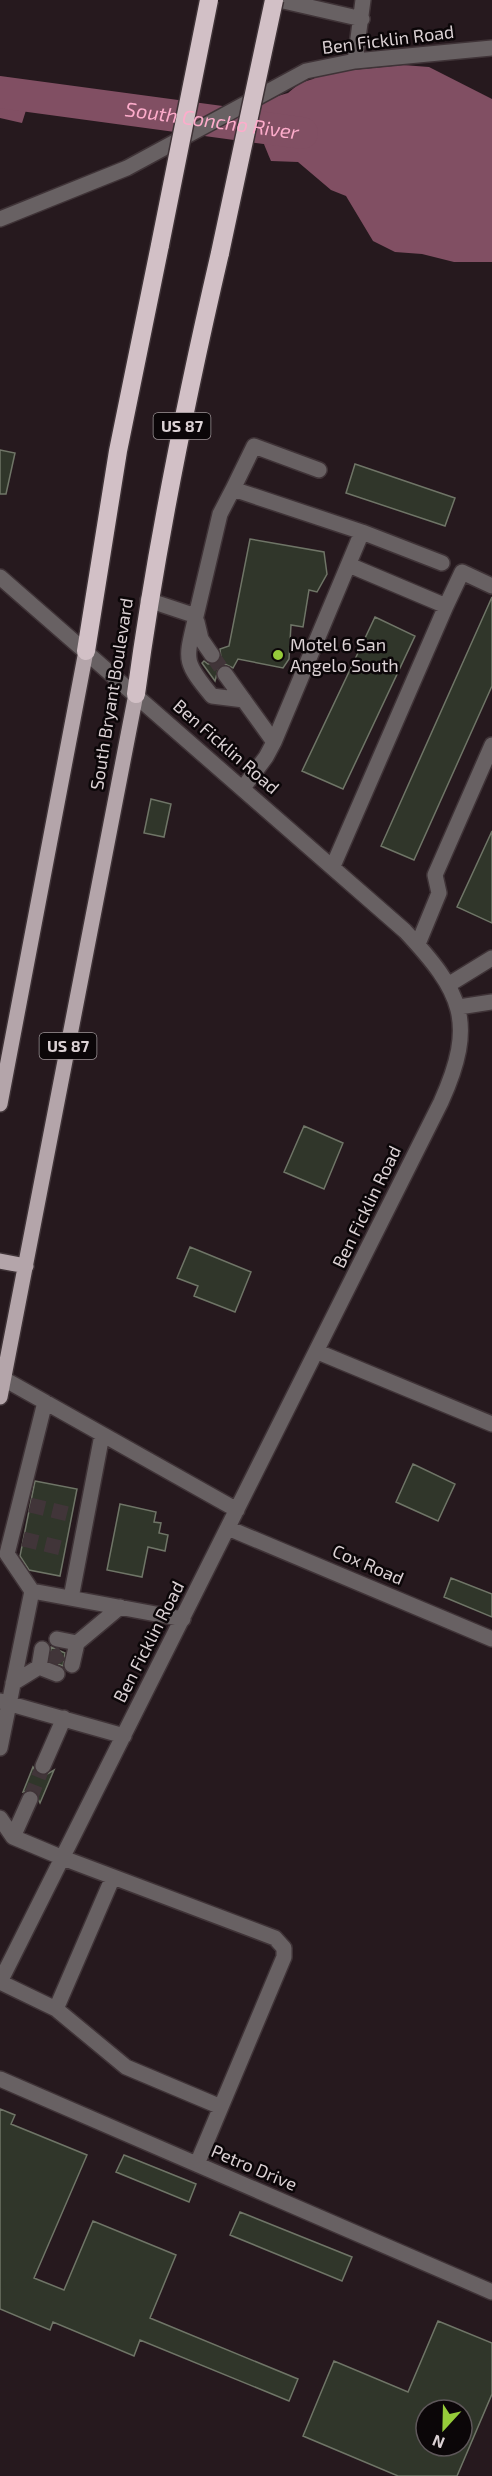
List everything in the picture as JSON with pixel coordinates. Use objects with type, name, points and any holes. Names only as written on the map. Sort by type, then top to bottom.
[{"type":"highway","name":"South Bryant Boulevard","points":[[86,651],[118,451],[209,0]]},
{"type":"highway","name":"South Bryant Boulevard","points":[[136,694],[148,600],[192,375],[276,0]]},
{"type":"main road","name":"South Bryant Boulevard","points":[[0,1104],[86,651]]},
{"type":"main road","name":"South Bryant Boulevard","points":[[0,1397],[136,694]]},
{"type":"main road","points":[[0,1261],[26,1266]]},
{"type":"street","name":"South Bryant Boulevard","points":[[276,0],[362,19]]},
{"type":"street","points":[[355,60],[363,0]]},
{"type":"street","name":"Ben Ficklin Road","points":[[0,219],[146,159],[288,79],[326,66],[355,60],[492,48]]},
{"type":"street","points":[[244,700],[212,696],[191,670],[187,656],[220,514],[254,446],[319,470]]},
{"type":"street","points":[[233,489],[362,532],[442,563]]},
{"type":"street","points":[[243,788],[267,757],[274,742],[362,532]]},
{"type":"street","points":[[349,565],[446,606]]},
{"type":"street","points":[[333,866],[462,572],[492,586]]},
{"type":"street","name":"Ben Ficklin Road","points":[[0,577],[333,866],[418,944],[448,985],[459,1007],[461,1018],[459,1051],[448,1085],[318,1352],[0,1982]]},
{"type":"street","points":[[148,600],[196,616]]},
{"type":"street","points":[[196,616],[201,639],[212,655]]},
{"type":"street","points":[[225,674],[274,742]]},
{"type":"street","points":[[418,944],[439,893],[435,875],[492,745]]},
{"type":"street","points":[[448,985],[492,958]]},
{"type":"street","points":[[459,1007],[492,1002]]},
{"type":"street","points":[[318,1352],[492,1424]]},
{"type":"street","points":[[4,1379],[237,1510]]},
{"type":"street","points":[[0,1748],[5,1702],[13,1683],[32,1591],[7,1554],[11,1536],[25,1504],[45,1402]]},
{"type":"street","points":[[71,1598],[73,1551],[79,1516],[102,1435]]},
{"type":"street","name":"Cox Road","points":[[228,1528],[492,1639]]},
{"type":"street","points":[[32,1591],[183,1619]]},
{"type":"street","points":[[60,1646],[77,1643],[120,1607]]},
{"type":"street","points":[[72,1665],[77,1643]]},
{"type":"street","points":[[13,1683],[43,1659],[57,1674]]},
{"type":"street","points":[[5,1702],[124,1736]]},
{"type":"street","points":[[44,1766],[64,1719]]},
{"type":"street","points":[[14,1837],[30,1799]]},
{"type":"street","points":[[0,1818],[14,1837],[63,1858],[275,1938],[284,1948],[284,1957],[197,2164]]},
{"type":"street","points":[[56,2009],[113,1877]]},
{"type":"street","points":[[0,1982],[56,2009],[126,2067],[221,2107]]},
{"type":"street","name":"Petro Drive","points":[[0,2079],[492,2292]]},
{"type":"shaded area","points":[[403,65],[429,67],[492,99],[492,262],[454,262],[422,254],[395,252],[373,241],[346,196],[331,190],[298,162],[271,161],[259,124],[264,100],[288,93],[300,83],[322,73]]},
{"type":"shaded area","points":[[0,77],[34,85],[22,123],[0,118]]},
{"type":"building","points":[[0,450],[15,453],[6,494],[0,494]]},
{"type":"building","points":[[355,464],[455,498],[445,526],[346,493]]},
{"type":"building","points":[[250,539],[324,552],[327,574],[317,592],[309,590],[303,627],[291,625],[289,659],[283,668],[238,659],[233,668],[225,664],[219,666],[215,681],[202,663],[204,661],[208,664],[217,663],[221,659],[220,649],[229,646]]},
{"type":"building","points":[[492,597],[492,686],[414,860],[381,846]]},
{"type":"building","points":[[375,617],[415,636],[343,789],[302,771]]},
{"type":"building","points":[[151,799],[171,804],[164,837],[144,833]]},
{"type":"building","points":[[492,831],[492,923],[457,907]]},
{"type":"building","points":[[304,1126],[343,1143],[324,1189],[284,1172]]},
{"type":"building","points":[[190,1247],[251,1272],[235,1312],[194,1296],[198,1286],[177,1278]]},
{"type":"building","points":[[413,1464],[455,1484],[438,1521],[396,1502]]},
{"type":"building","points":[[35,1481],[77,1489],[60,1576],[29,1570],[20,1556]]},
{"type":"building","points":[[120,1504],[156,1512],[154,1522],[161,1523],[159,1533],[168,1535],[165,1551],[148,1547],[142,1577],[107,1570]]},
{"type":"building","points":[[451,1578],[492,1594],[492,1617],[444,1597]]},
{"type":"building","points":[[51,1647],[65,1653],[63,1666],[50,1661]]},
{"type":"building","points":[[33,1767],[36,1772],[44,1776],[54,1770],[40,1803],[34,1790],[23,1792]]},
{"type":"building","points":[[0,2109],[15,2115],[11,2124],[87,2155],[34,2278],[64,2290],[93,2221],[176,2255],[150,2318],[298,2379],[289,2401],[140,2340],[134,2356],[53,2322],[50,2330],[0,2309]]},
{"type":"building","points":[[124,2155],[196,2184],[189,2202],[116,2172]]},
{"type":"building","points":[[240,2212],[352,2257],[342,2281],[230,2235]]},
{"type":"building","points":[[438,2321],[492,2343],[492,2394],[474,2436],[474,2398],[414,2398],[414,2458],[465,2458],[457,2476],[398,2476],[303,2436],[334,2361],[408,2392]]},
{"type":"waterway","name":"South Concho River","points":[[0,92],[302,133]]},
{"type":"tunnel","points":[[212,655],[225,674]]},
{"type":"tunnel","points":[[30,1505],[72,1515]]},
{"type":"tunnel","points":[[23,1539],[65,1549]]},
{"type":"tunnel","points":[[49,1661],[64,1652]]},
{"type":"tunnel","points":[[30,1799],[43,1766]]},
{"type":"place","name":"Motel 6 San Angelo South","points":[[278,655]]}]
